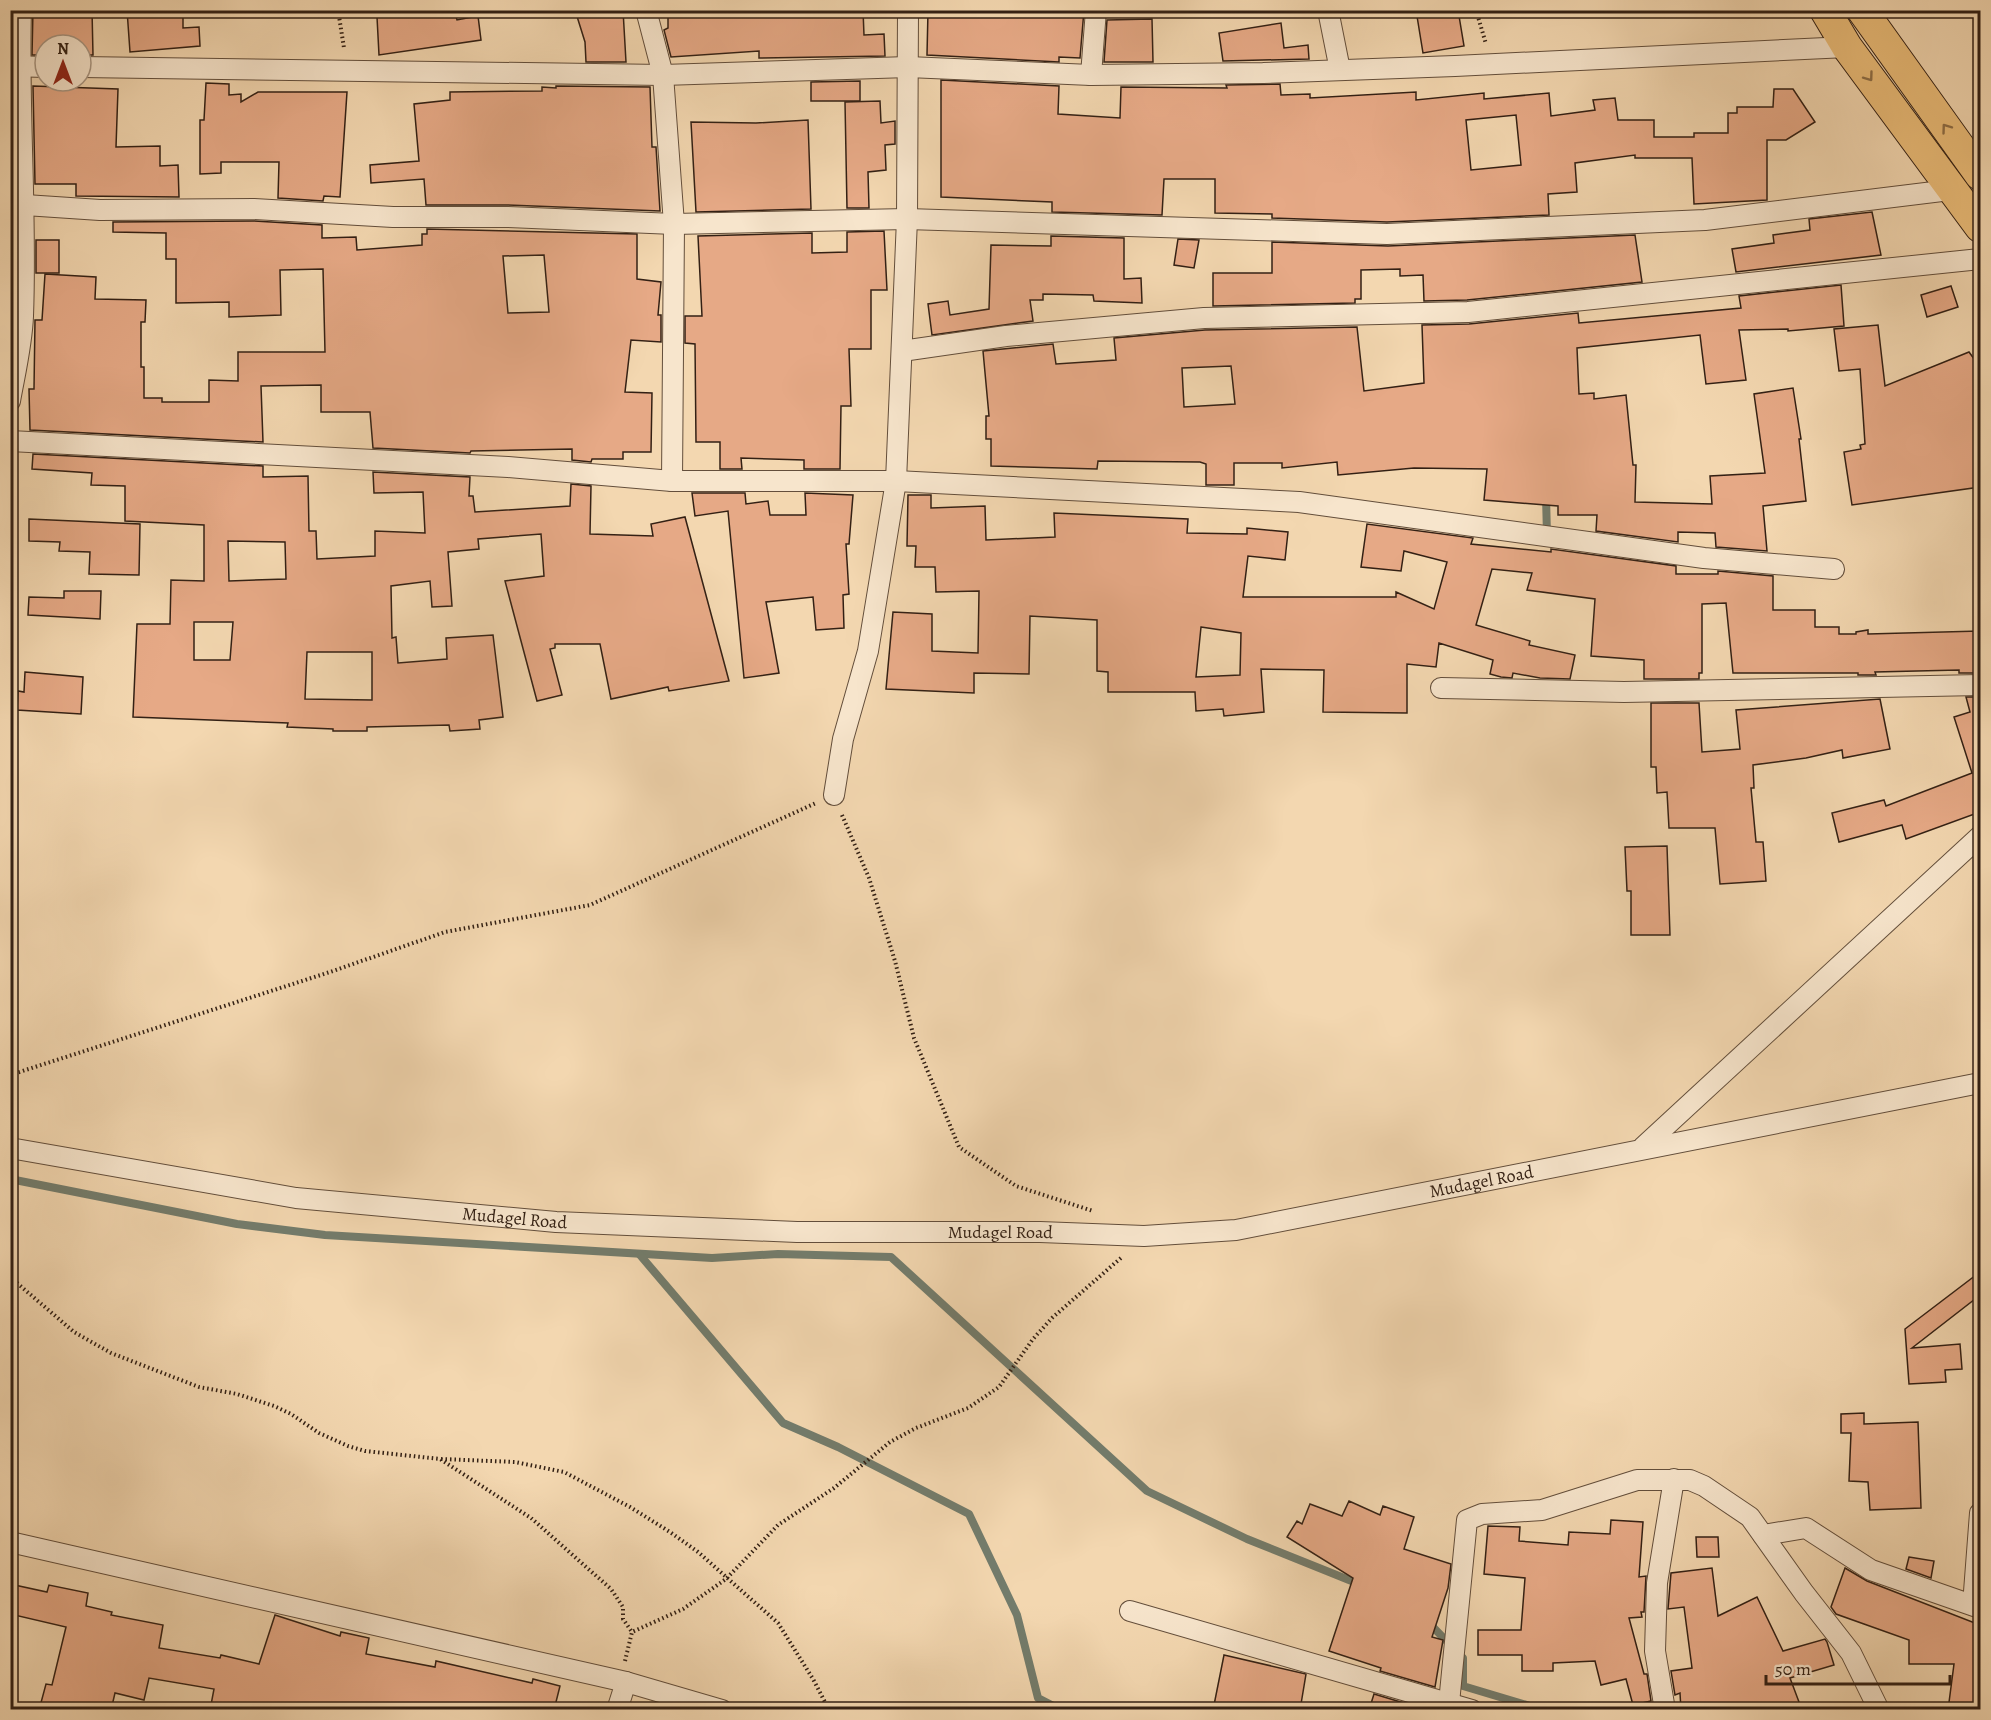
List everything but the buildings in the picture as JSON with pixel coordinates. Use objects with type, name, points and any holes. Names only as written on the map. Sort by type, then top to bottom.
[{"type":"main road","points":[[1825,10],[1847,47],[1950,190],[1980,227]]},
{"type":"main road","points":[[1862,10],[1980,175]]},
{"type":"street","points":[[10,401],[23,318],[25,205],[15,66],[21,10]]},
{"type":"street","points":[[646,10],[663,75],[674,224],[672,481]]},
{"type":"street","points":[[834,795],[843,739],[868,651],[896,481],[907,219],[908,10]]},
{"type":"street","points":[[1091,75],[1096,10]]},
{"type":"street","points":[[1328,10],[1340,70]]},
{"type":"street","points":[[93,67],[663,75],[908,67],[1091,75],[1340,70],[1847,47]]},
{"type":"street","points":[[15,66],[33,67]]},
{"type":"street","points":[[25,205],[100,210],[254,209],[393,217],[508,217],[674,224],[907,219],[1422,233],[1705,220],[1950,190]]},
{"type":"street","points":[[902,351],[1006,336],[1204,318],[1468,312],[1980,259]]},
{"type":"street","points":[[10,441],[508,467],[672,481],[896,481],[1299,502],[1704,558],[1834,569]]},
{"type":"street","points":[[1441,688],[1624,692],[1980,685]]},
{"type":"street","points":[[1642,1148],[1980,836]]},
{"type":"street","name":"Mudagel Road","points":[[10,1148],[296,1198],[556,1222],[797,1232],[1040,1232],[1144,1236],[1236,1230],[1980,1083]]},
{"type":"street","points":[[1665,1710],[1654,1652],[1657,1583],[1674,1479]]},
{"type":"street","points":[[1449,1703],[1467,1520],[1482,1514],[1542,1510],[1636,1480],[1674,1479],[1690,1480],[1704,1486],[1750,1517],[1803,1593],[1851,1653],[1879,1710]]},
{"type":"street","points":[[1763,1535],[1806,1528],[1871,1570],[1977,1606],[1980,1513]]},
{"type":"street","points":[[10,1542],[626,1682],[722,1710]]},
{"type":"street","points":[[1130,1611],[1472,1710]]},
{"type":"street","points":[[617,1710],[626,1682]]},
{"type":"path","points":[[338,10],[347,71]]},
{"type":"path","points":[[1476,10],[1493,64]]},
{"type":"path","points":[[10,1075],[330,972],[445,932],[590,905],[834,795],[869,878],[895,961],[914,1038],[959,1147],[1016,1186],[1094,1211]]},
{"type":"path","points":[[632,1632],[683,1610],[727,1577],[778,1525],[834,1488],[890,1442],[916,1428],[968,1408],[999,1388],[1033,1339],[1052,1318],[1144,1236]]},
{"type":"path","points":[[10,1277],[74,1332],[111,1353],[199,1387],[237,1394],[274,1406],[291,1414],[318,1433],[348,1446],[365,1451],[440,1459],[515,1462],[564,1472],[630,1507],[670,1533],[727,1577],[778,1623],[813,1679],[826,1706],[833,1710]]},
{"type":"path","points":[[440,1459],[531,1518],[611,1589],[623,1607],[623,1619],[632,1632],[624,1665],[626,1682]]},
{"type":"waterway","points":[[1546,496],[1547,535]]},
{"type":"waterway","points":[[10,1179],[237,1224],[325,1235],[712,1258],[778,1254],[891,1257],[1147,1491],[1247,1539],[1359,1584]]},
{"type":"waterway","points":[[640,1255],[783,1423],[838,1447],[969,1514],[1017,1615],[1038,1698],[1061,1710]]},
{"type":"waterway","points":[[1427,1621],[1463,1658],[1463,1686],[1543,1710]]}]
